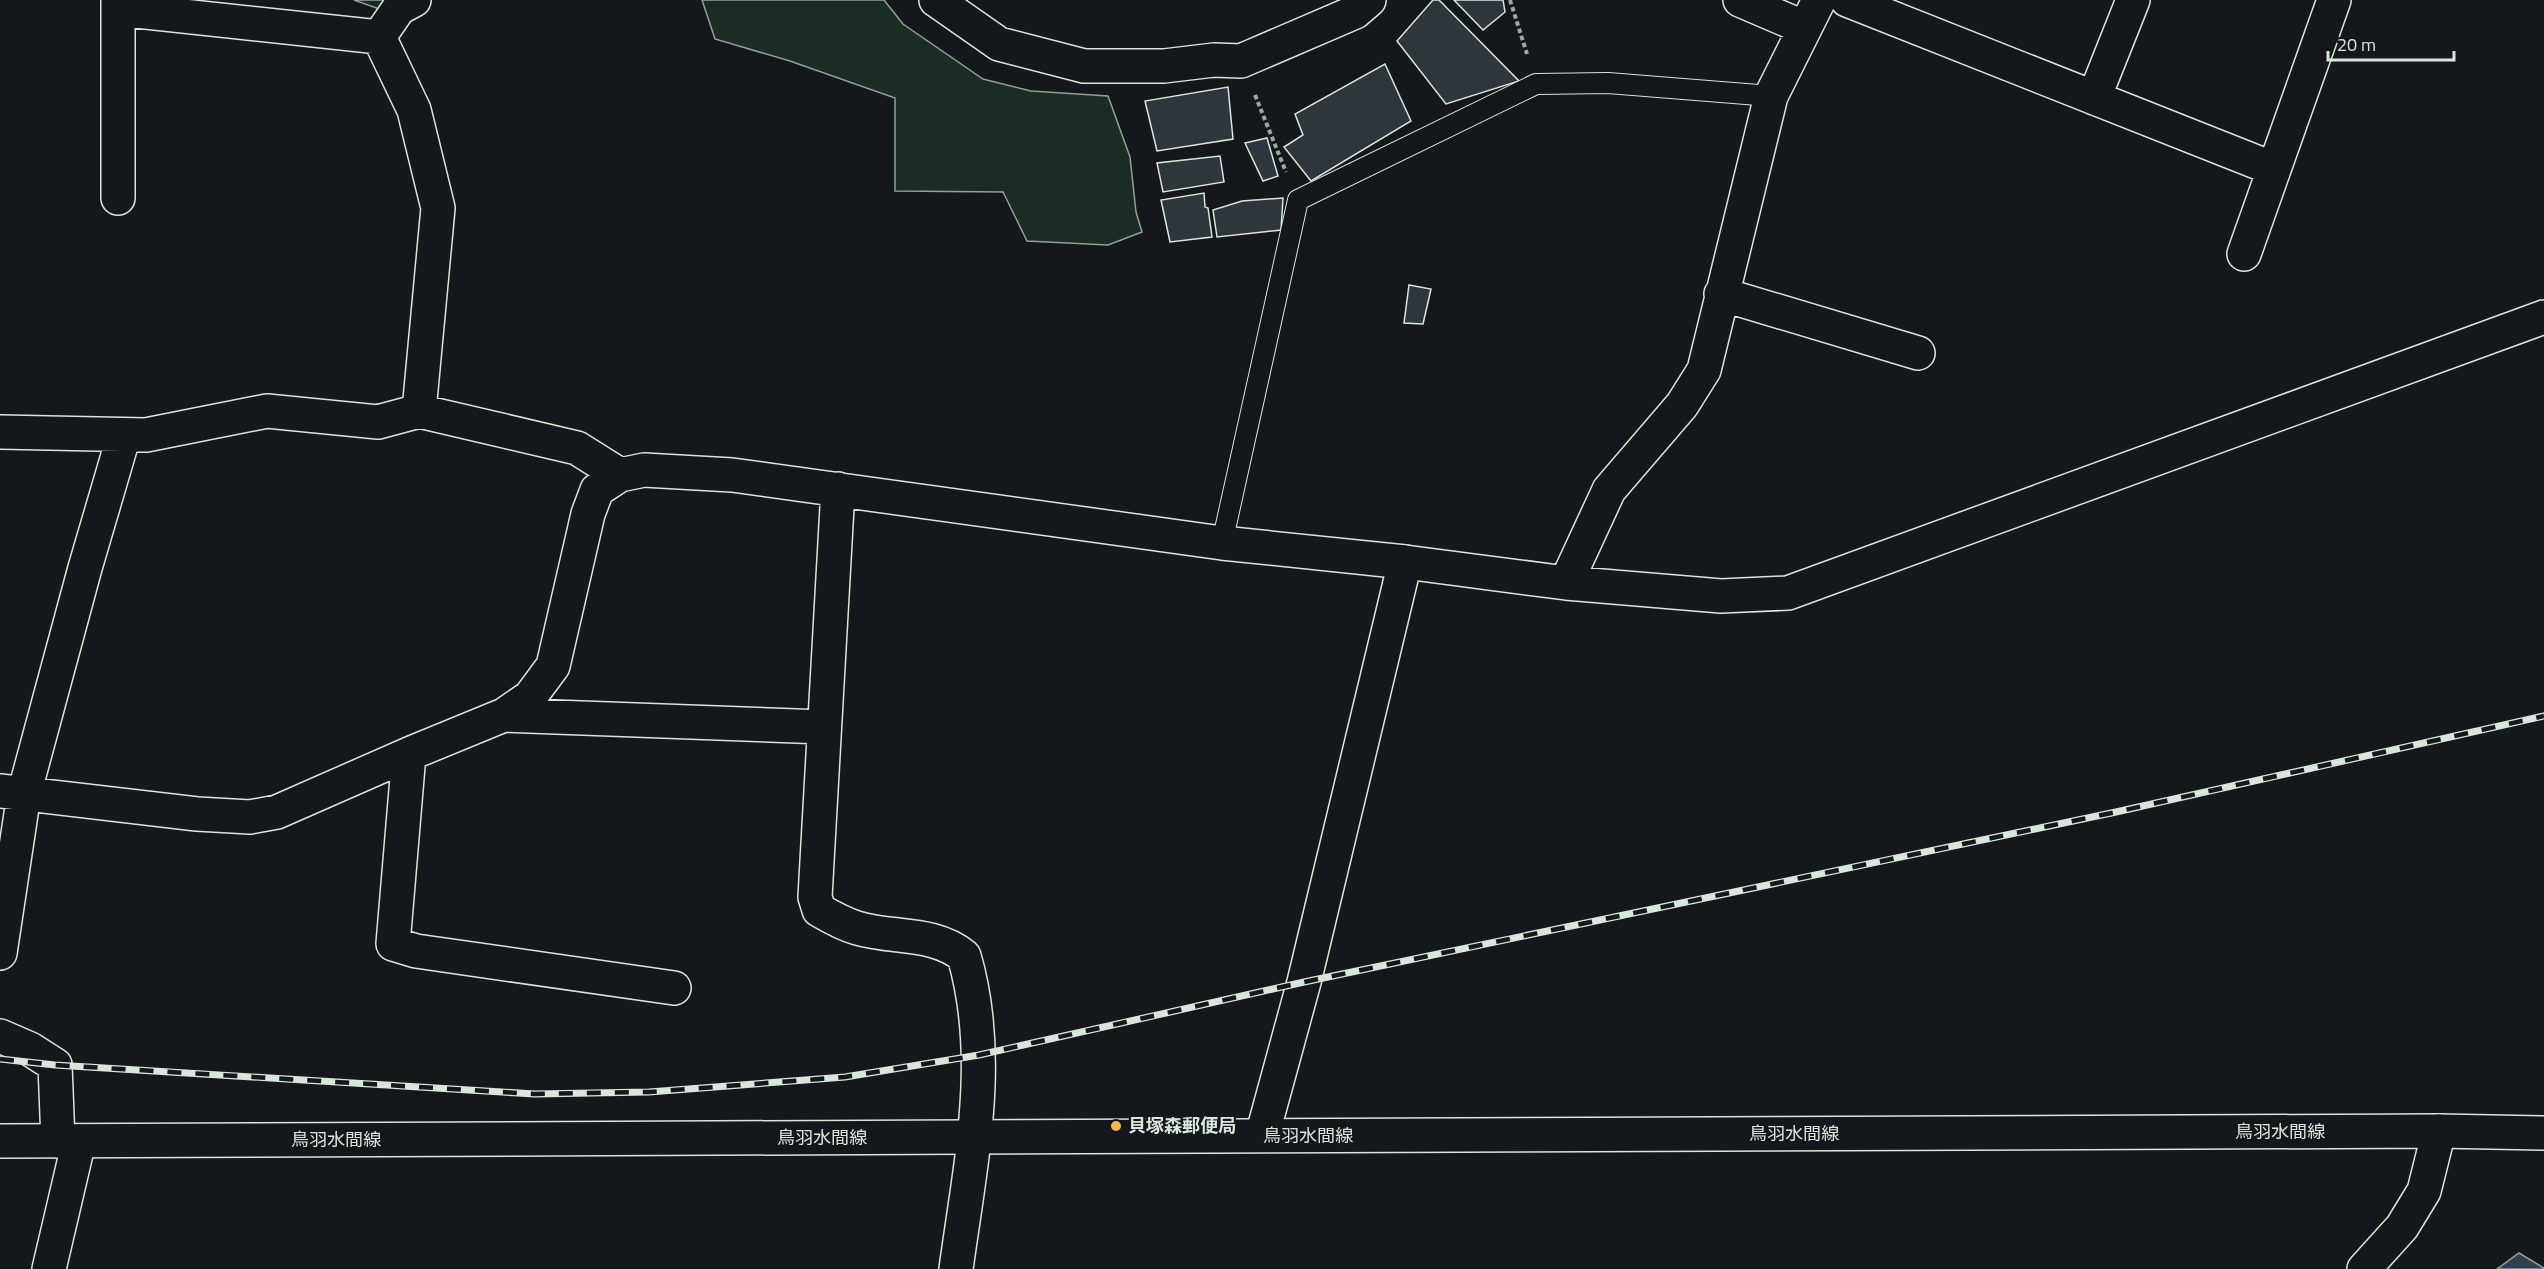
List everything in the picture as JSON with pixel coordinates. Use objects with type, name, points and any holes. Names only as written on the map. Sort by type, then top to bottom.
[{"type":"street","points":[[379,37],[399,8],[414,0]]},
{"type":"street","points":[[936,0],[999,44],[1084,66],[1164,66],[1214,60],[1241,61],[1355,12],[1369,0]]},
{"type":"street","points":[[1566,583],[1609,490],[1682,405],[1704,370],[1771,96],[1812,14],[1740,0]]},
{"type":"street","points":[[1847,0],[2274,169]]},
{"type":"street","points":[[2094,98],[2133,0]]},
{"type":"street","points":[[2244,254],[2334,0]]},
{"type":"street","points":[[118,198],[118,4],[379,37]]},
{"type":"street","points":[[379,37],[414,110],[438,208],[419,411]]},
{"type":"street","points":[[1721,294],[1918,353]]},
{"type":"street","points":[[12,792],[197,814],[250,817],[277,812],[504,715],[530,697],[554,666],[588,514],[597,490],[620,475],[644,470],[732,475],[1222,543],[1405,562],[1566,583],[1721,596],[1788,593],[2544,317]]},
{"type":"street","points":[[0,432],[146,435],[267,411],[378,422],[419,411],[577,448],[620,475]]},
{"type":"street","points":[[0,953],[12,792],[85,568],[124,435]]},
{"type":"street","points":[[838,489],[815,897],[819,910],[858,929],[936,940],[964,956],[971,980],[979,1055],[974,1138],[956,1269]]},
{"type":"street","points":[[1262,1136],[1304,982],[1405,562]]},
{"type":"street","points":[[504,715],[824,727]]},
{"type":"street","points":[[409,754],[393,944],[416,951],[674,987]]},
{"type":"street","points":[[0,1036],[30,1049],[55,1065],[68,1141],[49,1269]]},
{"type":"street","points":[[2364,1269],[2402,1227],[2424,1191],[2439,1131]]},
{"type":"street","name":"鳥羽水間線","points":[[0,1141],[2439,1131],[2544,1133]]},
{"type":"lane","points":[[1222,543],[1298,200],[1536,84],[1608,83],[1771,96]]},
{"type":"path","points":[[1510,0],[1536,84]]},
{"type":"path","points":[[1241,61],[1298,200]]},
{"type":"green space","points":[[354,0],[414,0],[396,15]]},
{"type":"green space","points":[[702,0],[884,0],[903,24],[983,79],[1031,91],[1108,96],[1130,157],[1136,212],[1142,232],[1108,245],[1027,241],[1003,192],[895,191],[895,98],[790,61],[715,39]]},
{"type":"water","points":[[2519,1253],[2544,1268],[2544,1269],[2497,1269]]},
{"type":"building","points":[[1433,0],[1439,0],[1519,81],[1446,104],[1397,41]]},
{"type":"building","points":[[1454,0],[1503,0],[1505,12],[1483,30]]},
{"type":"building","points":[[1385,64],[1411,121],[1311,181],[1284,147],[1303,135],[1295,114]]},
{"type":"building","points":[[1228,87],[1233,139],[1157,151],[1145,101]]},
{"type":"building","points":[[1267,138],[1278,176],[1263,181],[1245,143]]},
{"type":"building","points":[[1220,156],[1224,182],[1163,192],[1157,163]]},
{"type":"building","points":[[1204,193],[1212,237],[1170,242],[1161,200]]},
{"type":"building","points":[[1283,198],[1281,230],[1217,237],[1213,210],[1242,201]]},
{"type":"building","points":[[1409,285],[1431,289],[1423,324],[1404,323]]},
{"type":"railway","points":[[0,1059],[55,1065],[535,1094],[649,1092],[845,1077],[979,1055],[1304,982],[2116,812],[2544,716]]},
{"type":"place","name":"貝塚森郵便局","points":[[1116,1126]]}]
